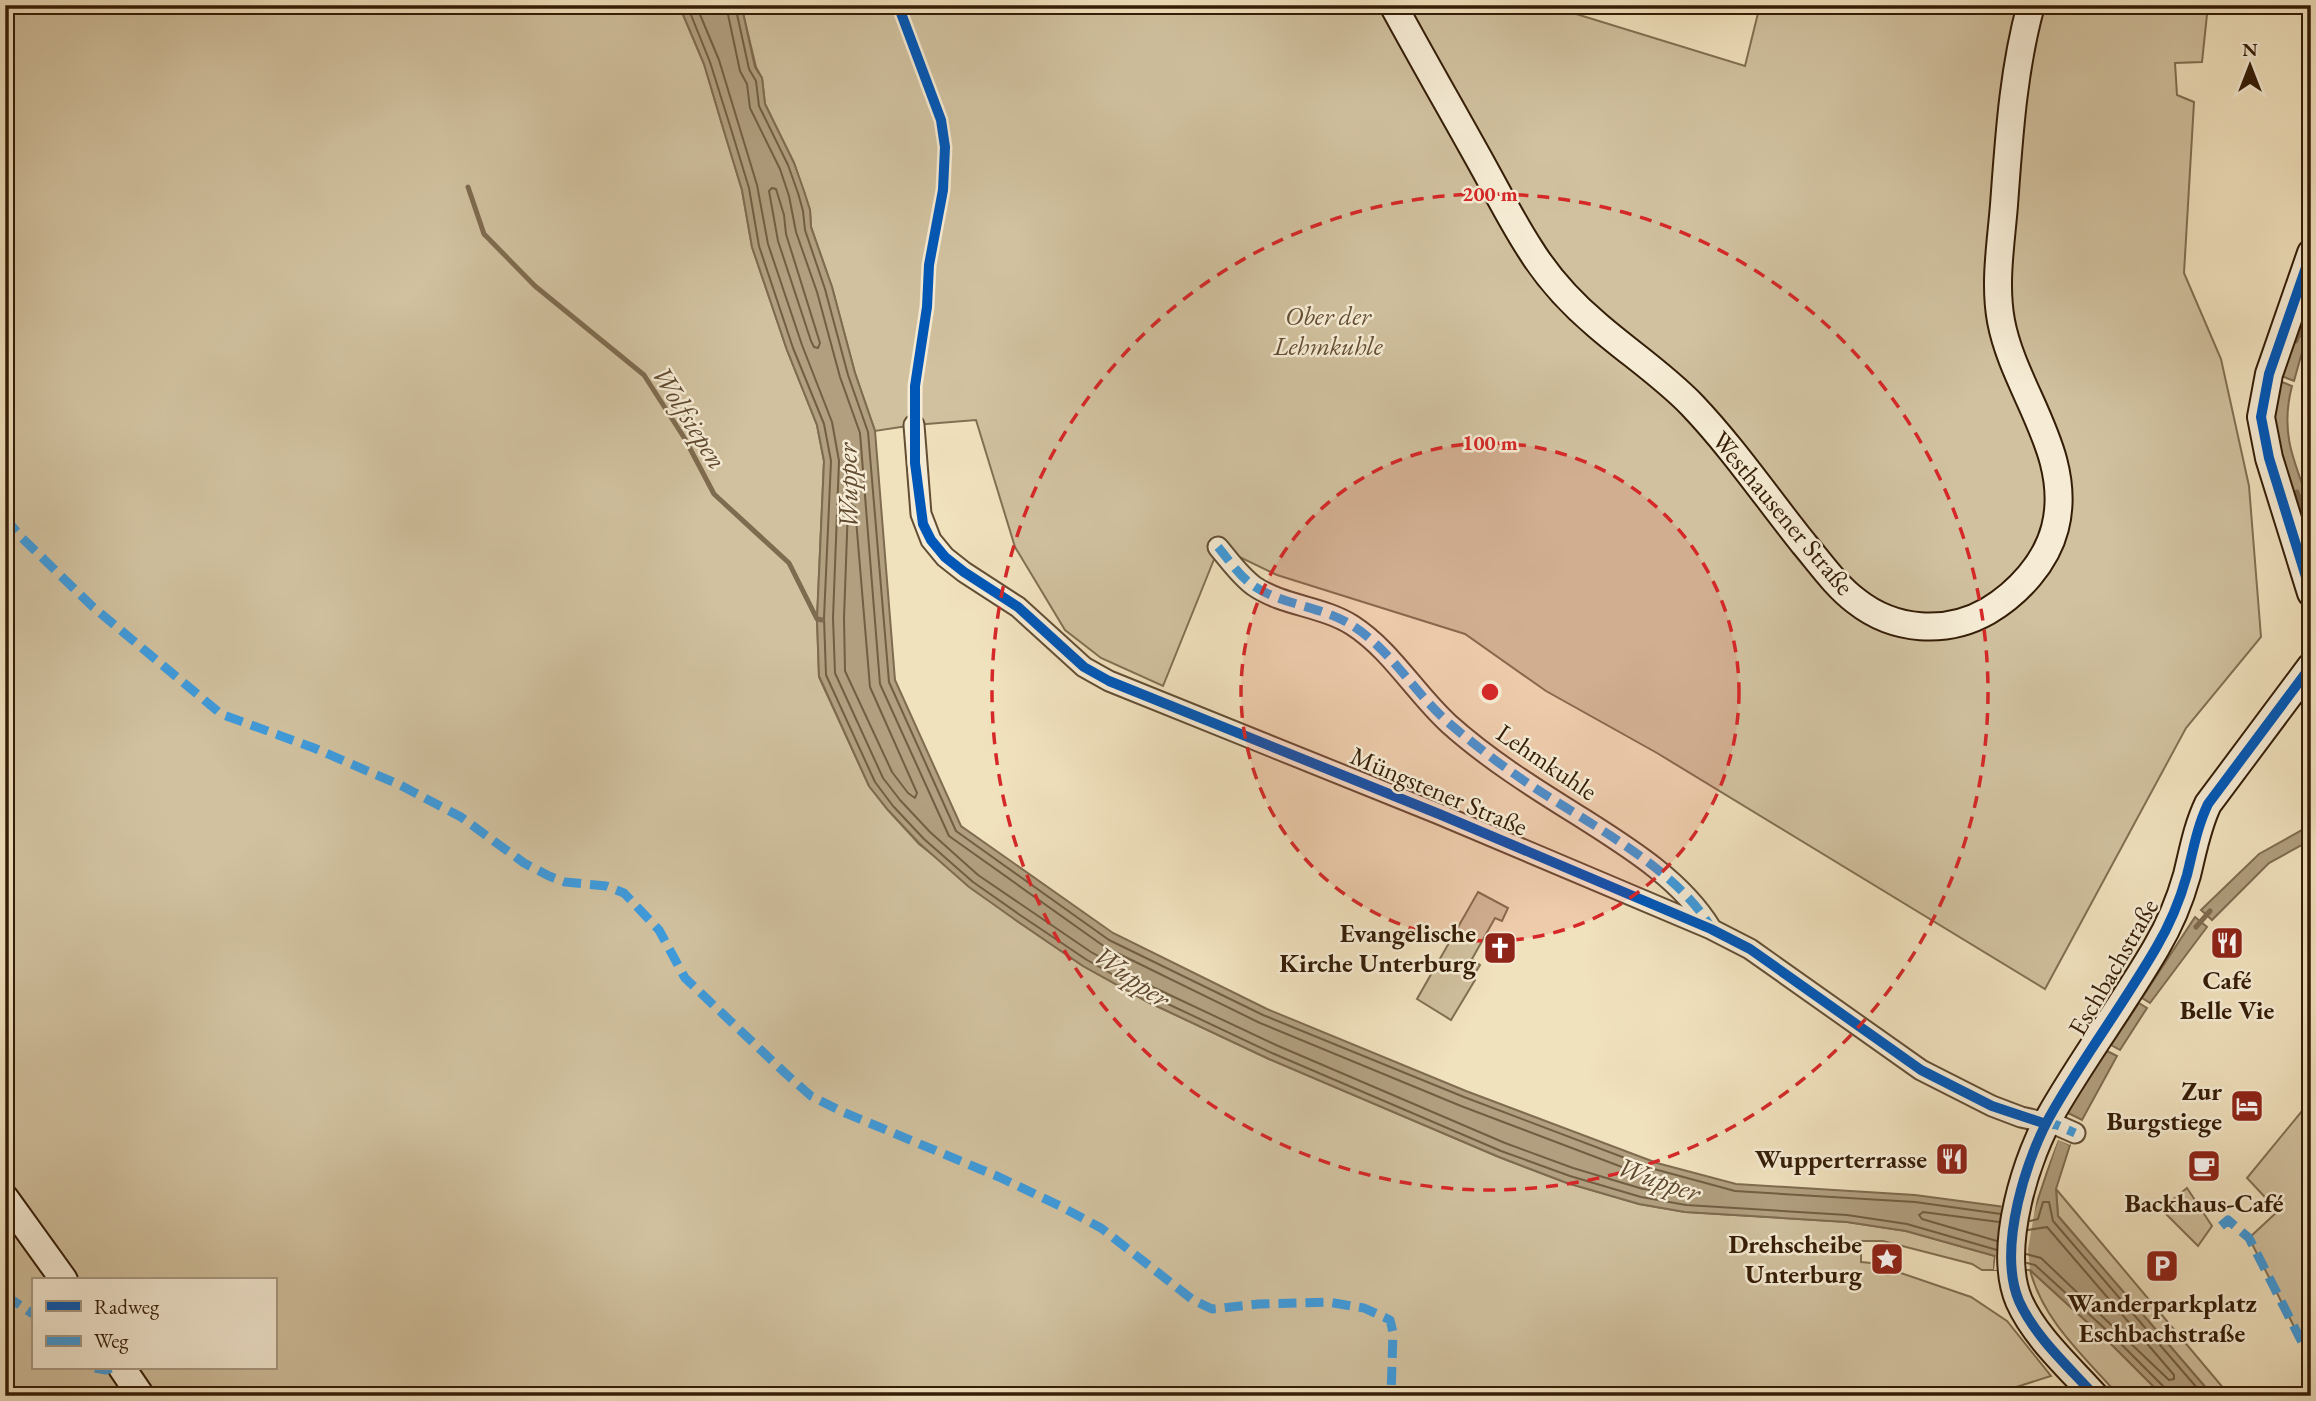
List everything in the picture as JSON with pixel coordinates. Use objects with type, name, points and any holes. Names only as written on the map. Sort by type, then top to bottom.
[{"type":"main road","name":"Westhausener Straße","points":[[1393,5],[1530,249],[1564,294],[1598,327],[1688,401],[1719,435],[1827,571],[1856,601],[1891,620],[1924,627],[1966,621],[1990,610],[2011,594],[2029,576],[2045,553],[2057,517],[2059,488],[2054,460],[2009,351],[1998,296],[2015,86],[2020,46],[2031,5]]},
{"type":"main road","points":[[2311,253],[2269,374],[2261,418],[2269,458],[2311,593]]},
{"type":"main road","name":"Eschbachstraße","points":[[2095,1396],[2031,1322],[2016,1293],[2010,1270],[2010,1249],[2016,1210],[2048,1128],[2162,937],[2181,892],[2198,829],[2208,804],[2311,666]]},
{"type":"main road","points":[[5,1198],[63,1278]]},
{"type":"main road","points":[[123,1370],[141,1396]]},
{"type":"street","name":"Müngstener Straße","points":[[914,425],[921,514],[931,540],[945,557],[1018,607],[1084,667],[1109,681],[1438,814],[1712,929],[1750,949],[1921,1070],[1992,1106],[2048,1128],[2076,1133]]},
{"type":"street","name":"Lehmkuhle","points":[[1219,547],[1235,568],[1256,587],[1332,615],[1362,633],[1380,648],[1448,723],[1534,788],[1627,846],[1693,903],[1712,929]]},
{"type":"green space","points":[[5,5],[679,5],[704,64],[742,190],[752,247],[787,350],[817,425],[824,461],[817,619],[819,677],[869,786],[919,844],[1017,921],[1083,966],[1148,1002],[1269,1059],[1499,1157],[1567,1183],[1639,1204],[1685,1212],[1847,1222],[1906,1231],[1995,1256],[1994,1270],[1982,1270],[1972,1264],[1883,1241],[1856,1241],[1856,1250],[1861,1250],[1861,1262],[1871,1263],[1879,1273],[1888,1275],[1898,1272],[1971,1297],[2007,1321],[2051,1376],[1988,1396],[5,1396]]},
{"type":"green space","name":"Ober der Lehmkuhle","points":[[741,5],[1547,5],[1745,66],[1760,5],[2208,5],[2202,62],[2175,63],[2177,95],[2194,102],[2184,273],[2221,359],[2249,486],[2261,637],[2186,728],[2045,989],[1657,753],[1546,691],[1465,634],[1277,575],[1219,547],[1163,686],[1101,658],[1065,630],[1015,547],[976,420],[875,431],[811,227],[810,210],[794,163],[765,104],[762,78],[756,67]]},
{"type":"green space","points":[[1478,892],[1508,908],[1502,921],[1495,918],[1472,959],[1480,965],[1472,978],[1475,980],[1451,1020],[1417,999]]},
{"type":"green space","points":[[2311,1100],[2311,1360],[2249,1238],[2278,1211],[2247,1178]]},
{"type":"green space","points":[[2187,1188],[2212,1226],[2198,1246],[2161,1209]]},
{"type":"green space","points":[[2056,1189],[2230,1396],[2213,1396],[2058,1216]]},
{"type":"green space","points":[[2030,1270],[2163,1396],[2119,1396],[2055,1322],[2036,1288]]},
{"type":"water","name":"Wupper","points":[[679,5],[741,5],[755,67],[762,78],[765,104],[794,163],[804,191],[810,210],[811,227],[875,431],[895,680],[961,826],[1113,933],[1267,1009],[1466,1091],[1657,1163],[1736,1184],[1915,1195],[2005,1207],[2033,1214],[2058,1139],[2070,1145],[2056,1189],[2058,1216],[2213,1396],[2163,1396],[2030,1270],[1994,1270],[1995,1256],[1906,1231],[1847,1222],[1685,1212],[1639,1204],[1567,1183],[1499,1157],[1269,1059],[1148,1002],[1083,966],[969,887],[919,843],[869,786],[819,676],[817,619],[824,461],[817,425],[787,350],[752,247],[742,190],[704,64]]},
{"type":"water","points":[[2311,276],[2311,329],[2295,324]]},
{"type":"water","points":[[2293,334],[2306,338],[2294,381],[2279,375]]},
{"type":"water","points":[[2277,380],[2292,386],[2287,415],[2289,441],[2306,494],[2292,498],[2271,422]]},
{"type":"water","points":[[2309,506],[2311,511],[2311,559],[2295,510]]},
{"type":"water","points":[[2311,825],[2311,840],[2269,863],[2212,920],[2201,910],[2259,854]]},
{"type":"water","points":[[2195,917],[2207,927],[2150,1003],[2142,998]]},
{"type":"water","points":[[2139,1003],[2147,1008],[2120,1050],[2111,1045]]},
{"type":"water","points":[[2107,1051],[2117,1056],[2082,1120],[2066,1112]]},
{"type":"pier","points":[[2059,1136],[2071,1142],[2070,1145],[2058,1140],[2038,1192],[2028,1249],[2030,1269],[1994,1270],[2002,1203],[2030,1211],[2048,1154],[2055,1138]]},
{"type":"waterway","name":"Wolfsiepen","points":[[468,187],[484,234],[535,286],[644,375],[685,439],[714,494],[789,563],[817,619],[822,620]]},
{"type":"waterway","points":[[2296,341],[2303,321]]},
{"type":"waterway","points":[[2297,492],[2303,513]]},
{"type":"waterway","points":[[2196,927],[2210,911]]},
{"type":"marked path","points":[[5,518],[93,607],[221,714],[314,748],[400,785],[461,817],[524,863],[549,876],[565,882],[606,886],[624,893],[659,930],[685,978],[811,1096],[1060,1206],[1101,1228],[1193,1300],[1212,1309],[1259,1304],[1328,1302],[1364,1308],[1390,1320],[1393,1332],[1391,1396]]},
{"type":"marked path","points":[[1218,547],[1239,573],[1254,586],[1278,598],[1341,619],[1367,636],[1450,724],[1513,773],[1654,867],[1695,905],[1710,926]]},
{"type":"marked path","points":[[2042,1123],[2057,1125],[2075,1133]]},
{"type":"marked path","points":[[2221,1226],[2228,1220],[2249,1238],[2311,1360]]},
{"type":"marked path","points":[[5,1295],[32,1313]]},
{"type":"cycle path","points":[[898,5],[941,120],[945,147],[943,190],[929,265],[927,307],[915,386],[915,463],[923,524],[931,540],[945,557],[1018,607],[1084,667],[1109,681],[1439,814],[1711,929],[1750,949],[1921,1070],[1992,1106],[2046,1124]]},
{"type":"cycle path","points":[[2311,253],[2269,374],[2261,417],[2269,458],[2311,593]]},
{"type":"cycle path","points":[[2095,1396],[2043,1339],[2019,1301],[2013,1280],[2011,1256],[2013,1230],[2025,1177],[2054,1109],[2144,968],[2174,913],[2208,804],[2311,666]]},
{"type":"place","name":"Café Belle Vie","points":[[2227,943]]},
{"type":"place","name":"Evangelische Kirche Unterburg","points":[[1500,948]]},
{"type":"place","name":"Zur Burgstiege","points":[[2247,1106]]},
{"type":"place","name":"Wupperterrasse","points":[[1952,1159]]},
{"type":"place","name":"Backhaus-Café","points":[[2204,1166]]},
{"type":"place","name":"Drehscheibe Unterburg","points":[[1887,1259]]},
{"type":"place","name":"Wanderparkplatz Eschbachstraße","points":[[2162,1266]]}]
